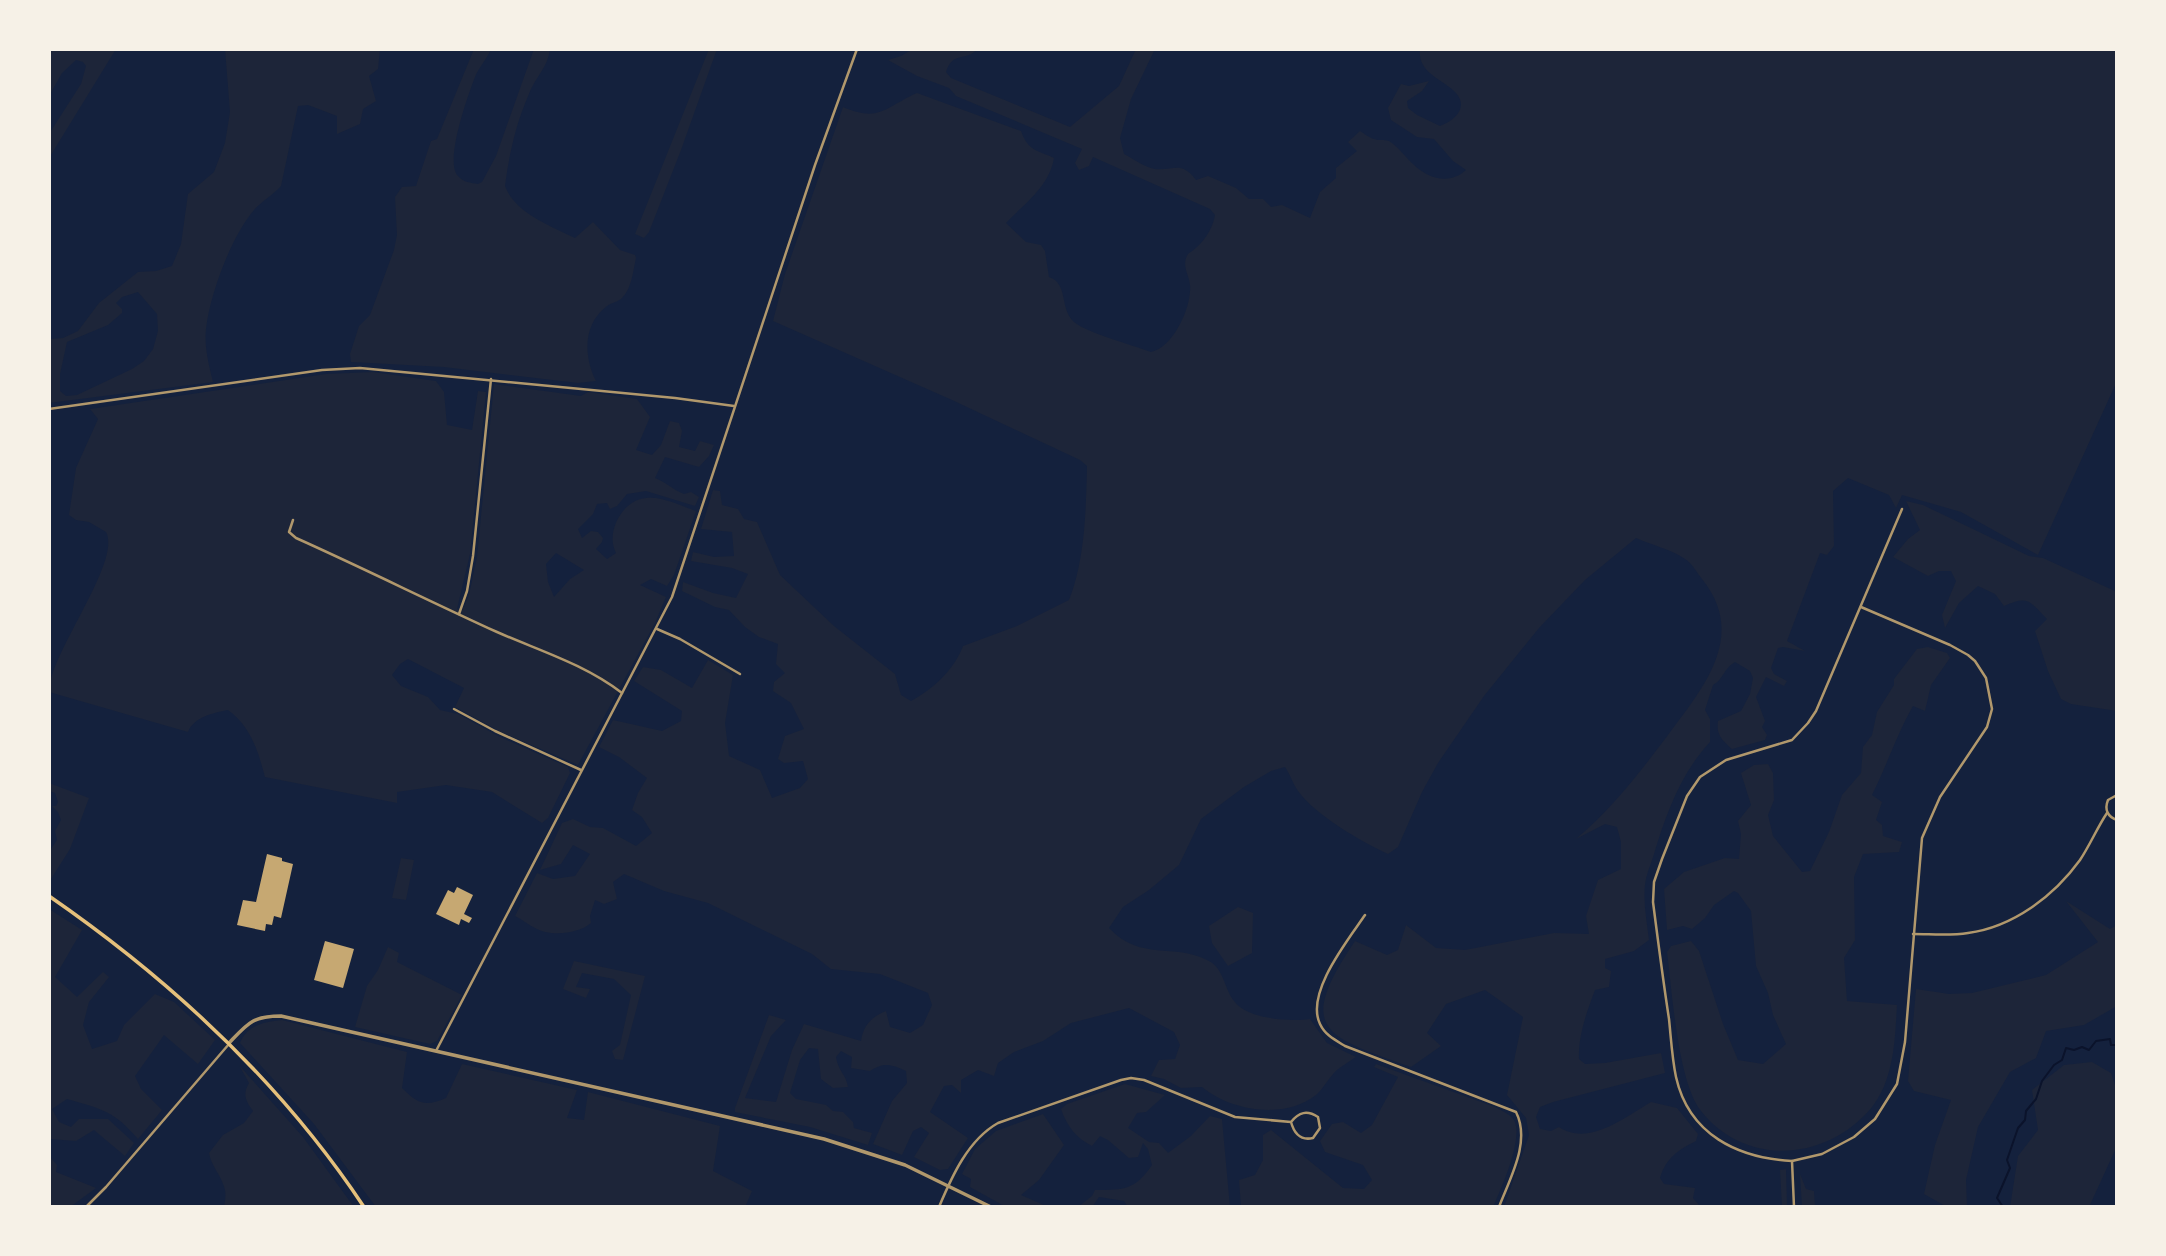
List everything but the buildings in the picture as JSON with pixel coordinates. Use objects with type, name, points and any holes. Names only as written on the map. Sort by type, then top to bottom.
[{"type":"main road","points":[[49,896],[100,931],[230,1042],[330,1156],[364,1207]]},
{"type":"street","points":[[436,1051],[673,594],[815,165],[857,49]]},
{"type":"street","points":[[49,409],[321,370],[360,368],[735,406]]},
{"type":"street","points":[[459,614],[467,592],[473,556],[491,380]]},
{"type":"street","points":[[1861,607],[1950,645],[1975,661],[1986,678],[1991,698],[1990,718],[1926,824],[1920,851],[1905,1042],[1899,1076],[1891,1096],[1875,1119],[1854,1138],[1822,1154],[1793,1161],[1765,1158],[1730,1147],[1709,1134],[1690,1113],[1676,1078],[1653,891],[1662,859],[1700,777],[1717,764],[1784,744],[1800,733],[1816,710],[1902,509]]},
{"type":"street","points":[[293,520],[289,532],[296,538],[459,614],[575,664],[604,679],[622,693]]},
{"type":"street","points":[[657,629],[680,639],[740,674]]},
{"type":"street","points":[[454,709],[581,770]]},
{"type":"street","points":[[1913,934],[1970,933],[2000,925],[2045,898],[2069,874],[2086,850],[2107,813],[2108,800],[2117,795]]},
{"type":"street","points":[[2107,813],[2117,820]]},
{"type":"street","points":[[1365,915],[1323,983],[1316,1001],[1319,1023],[1327,1034],[1345,1046],[1516,1112],[1521,1122],[1522,1139],[1499,1207]]},
{"type":"street","points":[[86,1207],[123,1168],[230,1042],[246,1025],[264,1016],[281,1016],[824,1139],[875,1154],[991,1207]]},
{"type":"street","points":[[939,1207],[969,1149],[987,1129],[1105,1084],[1131,1078],[1164,1087],[1235,1117],[1291,1122],[1301,1113],[1309,1112],[1318,1117],[1320,1128],[1313,1138],[1305,1139],[1296,1134],[1291,1122]]},
{"type":"street","points":[[1793,1161],[1794,1207]]},
{"type":"shaded area","points":[[49,49],[116,49],[49,158],[49,134],[81,84],[86,66],[76,60],[62,73],[49,96]]},
{"type":"shaded area","points":[[225,49],[380,49],[378,69],[369,76],[376,101],[363,109],[360,124],[337,134],[337,116],[308,105],[298,106],[281,186],[245,221],[217,283],[208,315],[206,336],[213,382],[49,403],[49,339],[63,338],[78,331],[99,303],[138,272],[156,271],[172,266],[181,244],[188,194],[214,172],[225,143],[230,112]],"holes":[[[138,292],[157,314],[158,331],[153,349],[144,361],[77,395],[66,396],[60,391],[60,374],[67,342],[108,325],[122,313],[116,303],[122,297]]]},
{"type":"shaded area","points":[[474,49],[491,49],[475,77],[455,143],[454,168],[458,176],[470,183],[482,182],[496,156],[534,49],[550,49],[547,61],[520,116],[505,186],[517,204],[545,223],[575,238],[593,222],[620,250],[635,255],[628,290],[621,299],[607,306],[599,314],[589,332],[589,362],[596,381],[578,383],[444,367],[351,362],[350,354],[359,326],[370,315],[394,250],[397,235],[395,197],[402,187],[416,186],[431,141],[437,139]]},
{"type":"shaded area","points":[[709,49],[717,49],[681,150],[649,232],[644,238],[635,234]]},
{"type":"shaded area","points":[[913,49],[977,49],[952,61],[946,72],[951,78],[1070,127],[1119,86],[1136,49],[1155,49],[1131,99],[1120,138],[1124,154],[1155,169],[1181,168],[1196,180],[1208,176],[1236,188],[1249,199],[1263,199],[1271,207],[1282,205],[1310,218],[1320,192],[1336,178],[1336,168],[1357,151],[1348,142],[1360,131],[1372,138],[1389,141],[1419,169],[1432,176],[1446,179],[1466,170],[1453,161],[1434,139],[1417,137],[1391,120],[1388,108],[1401,84],[1409,86],[1429,81],[1422,91],[1407,101],[1408,108],[1440,126],[1455,117],[1460,109],[1460,99],[1456,93],[1432,75],[1423,64],[1420,49],[2117,49],[2117,381],[2038,555],[1961,512],[1902,495],[1896,508],[1889,495],[1848,478],[1833,491],[1834,546],[1827,555],[1820,553],[1787,641],[1805,651],[1778,648],[1771,668],[1774,674],[1787,681],[1784,686],[1766,677],[1756,697],[1765,721],[1762,727],[1767,735],[1765,740],[1732,749],[1719,734],[1718,721],[1741,711],[1750,694],[1753,678],[1750,671],[1735,662],[1713,685],[1705,710],[1710,719],[1710,742],[1691,767],[1676,795],[1647,873],[1644,899],[1649,940],[1634,951],[1605,959],[1605,968],[1611,971],[1609,987],[1595,990],[1584,1024],[1579,1059],[1585,1064],[1661,1053],[1665,1073],[1553,1102],[1540,1107],[1536,1117],[1540,1129],[1551,1131],[1559,1127],[1582,1134],[1607,1128],[1651,1102],[1677,1108],[1698,1134],[1696,1141],[1678,1151],[1669,1160],[1660,1178],[1664,1184],[1695,1188],[1693,1198],[1699,1205],[1706,1207],[1504,1207],[1529,1135],[1526,1118],[1507,1095],[1523,1017],[1485,990],[1446,1004],[1427,1033],[1441,1046],[1411,1067],[1357,1047],[1339,1037],[1328,1026],[1323,1012],[1326,994],[1355,941],[1387,955],[1398,950],[1406,925],[1436,948],[1465,950],[1554,933],[1589,934],[1586,916],[1598,880],[1621,869],[1621,842],[1617,827],[1605,824],[1576,839],[1625,790],[1695,699],[1715,661],[1721,641],[1721,621],[1715,600],[1688,561],[1674,552],[1636,538],[1585,580],[1539,628],[1484,696],[1438,763],[1398,847],[1388,854],[1327,818],[1298,791],[1285,767],[1271,771],[1244,787],[1201,819],[1179,865],[1123,907],[1109,928],[1133,945],[1183,953],[1209,961],[1218,969],[1231,996],[1240,1007],[1269,1018],[1310,1019],[1327,1043],[1356,1057],[1337,1070],[1316,1095],[1289,1108],[1274,1110],[1242,1107],[1202,1087],[1181,1088],[1151,1076],[1159,1060],[1175,1059],[1180,1045],[1174,1032],[1129,1008],[1071,1023],[1043,1041],[1014,1052],[998,1063],[994,1076],[978,1070],[961,1080],[961,1093],[952,1085],[944,1086],[930,1112],[968,1138],[948,1169],[940,1170],[914,1157],[929,1133],[921,1127],[913,1131],[902,1155],[873,1144],[892,1101],[907,1083],[906,1071],[888,1065],[870,1071],[851,1068],[852,1057],[841,1051],[836,1057],[848,1087],[833,1088],[821,1079],[818,1049],[809,1048],[800,1060],[790,1093],[796,1099],[826,1105],[833,1111],[843,1112],[853,1122],[854,1128],[872,1133],[868,1145],[810,1127],[735,1112],[769,1015],[786,1020],[771,1036],[745,1098],[776,1102],[792,1050],[804,1024],[861,1041],[869,1023],[886,1011],[890,1027],[910,1033],[923,1025],[932,1005],[928,993],[880,974],[831,969],[812,954],[708,903],[664,891],[624,874],[613,882],[617,899],[604,904],[595,900],[590,916],[591,923],[579,930],[548,933],[515,916],[537,873],[553,879],[575,876],[590,854],[573,845],[561,864],[540,870],[562,823],[573,819],[590,827],[603,828],[636,846],[652,833],[642,817],[632,810],[647,778],[619,757],[599,747],[613,720],[662,731],[681,721],[682,711],[634,681],[643,667],[661,670],[692,688],[708,660],[733,675],[725,723],[729,756],[760,770],[772,798],[800,788],[808,779],[803,761],[784,763],[778,759],[785,736],[804,729],[791,703],[773,691],[774,682],[785,673],[776,664],[778,644],[759,637],[729,610],[715,607],[682,591],[683,582],[736,598],[748,574],[732,568],[691,561],[693,552],[714,557],[734,556],[732,532],[701,529],[713,490],[720,491],[722,505],[738,509],[744,519],[757,522],[780,575],[834,626],[895,674],[901,695],[911,701],[942,678],[963,646],[1017,626],[1069,600],[1081,552],[1087,466],[1080,460],[952,400],[773,321],[785,274],[843,107],[855,112],[874,113],[917,93],[1021,131],[1030,146],[1054,158],[1042,186],[1006,223],[1026,242],[1041,245],[1045,251],[1049,277],[1059,285],[1069,316],[1074,322],[1099,334],[1151,352],[1167,343],[1180,325],[1190,294],[1186,258],[1206,237],[1215,215],[1210,209],[1093,157],[1089,166],[1079,170],[1075,163],[1082,149],[956,96],[949,88],[917,76],[888,60]]},
{"type":"shaded area","points":[[373,372],[436,381],[444,392],[447,425],[472,430],[478,391],[486,392],[470,554],[457,609],[462,611],[469,595],[477,557],[494,384],[581,396],[588,392],[637,399],[650,417],[636,450],[652,455],[661,445],[670,421],[679,423],[682,431],[679,447],[695,451],[700,441],[714,445],[699,467],[665,457],[655,478],[684,494],[691,492],[699,497],[695,506],[646,491],[627,494],[617,506],[610,509],[607,503],[597,504],[593,514],[578,529],[582,538],[591,531],[598,532],[603,538],[596,549],[607,559],[616,553],[613,536],[618,519],[623,511],[637,500],[658,498],[696,511],[674,575],[667,586],[651,579],[640,585],[666,597],[655,623],[578,765],[501,732],[455,707],[464,688],[408,659],[400,664],[392,675],[401,686],[428,697],[440,710],[458,714],[500,737],[568,767],[570,773],[548,818],[542,823],[492,792],[446,785],[397,792],[397,803],[265,777],[248,732],[228,710],[199,719],[188,732],[49,692],[60,655],[95,586],[108,546],[106,532],[69,515],[76,468],[98,419],[90,409],[326,374]],"holes":[[[556,553],[584,570],[570,579],[554,597],[548,582],[546,564]]]},
{"type":"shaded area","points":[[1906,501],[1923,505],[2029,556],[2043,558],[2117,592],[2117,711],[2071,704],[2061,699],[2048,671],[2035,631],[2047,619],[2028,602],[2019,601],[2004,606],[1995,594],[1978,586],[1959,603],[1945,628],[1942,615],[1956,581],[1951,571],[1939,571],[1928,576],[1893,557],[1908,539],[1920,530]]},
{"type":"shaded area","points":[[1928,647],[1947,653],[1950,658],[1931,685],[1925,711],[1913,706],[1872,795],[1882,802],[1876,820],[1882,825],[1883,836],[1902,842],[1899,852],[1863,854],[1854,877],[1855,940],[1844,958],[1847,1001],[1897,1005],[1892,1059],[1885,1084],[1872,1107],[1854,1125],[1833,1138],[1810,1147],[1787,1151],[1763,1149],[1741,1142],[1719,1129],[1701,1111],[1693,1098],[1681,1059],[1667,952],[1671,946],[1691,941],[1699,951],[1738,1060],[1763,1064],[1786,1044],[1756,966],[1751,911],[1734,891],[1714,905],[1705,918],[1692,929],[1683,926],[1667,930],[1664,889],[1684,872],[1725,858],[1739,859],[1741,834],[1738,821],[1751,805],[1741,773],[1754,765],[1768,764],[1773,773],[1774,800],[1768,815],[1773,836],[1802,872],[1810,871],[1829,832],[1842,795],[1861,773],[1863,747],[1872,735],[1877,712],[1894,685],[1894,679],[1917,649]]},
{"type":"shaded area","points":[[49,783],[89,798],[70,849],[49,882],[49,852],[57,840],[55,831],[61,820],[52,806],[56,806],[58,802],[55,793],[49,791]]},
{"type":"shaded area","points":[[401,858],[414,860],[406,900],[392,898]]},
{"type":"shaded area","points":[[2066,901],[2110,929],[2117,925],[2117,1006],[2084,1025],[2046,1031],[2036,1058],[2010,1072],[1978,1127],[1966,1180],[1967,1207],[1947,1207],[1924,1194],[1935,1145],[1951,1100],[1914,1091],[1908,1081],[1916,989],[1949,994],[1972,993],[2046,975],[2098,942]]},
{"type":"shaded area","points":[[1238,907],[1253,913],[1252,953],[1228,966],[1212,943],[1209,926]]},
{"type":"shaded area","points":[[49,909],[82,930],[55,977],[77,997],[103,972],[109,977],[89,1002],[83,1025],[92,1049],[117,1041],[124,1025],[155,994],[174,1002],[215,1040],[198,1064],[164,1035],[135,1076],[141,1089],[162,1110],[138,1139],[122,1122],[99,1109],[67,1099],[52,1109],[59,1122],[71,1127],[79,1119],[108,1119],[134,1143],[125,1156],[94,1130],[76,1141],[49,1139]]},
{"type":"shaded area","points":[[388,947],[399,953],[397,962],[462,995],[437,1041],[430,1044],[355,1027],[367,986]]},
{"type":"shaded area","points":[[574,961],[645,976],[623,1060],[615,1059],[612,1051],[620,1045],[631,995],[614,979],[582,973],[576,987],[590,989],[586,998],[563,989]]},
{"type":"shaded area","points":[[282,1020],[407,1052],[402,1088],[422,1102],[446,1098],[462,1064],[577,1090],[567,1118],[584,1120],[588,1092],[720,1126],[713,1171],[752,1191],[747,1207],[376,1207],[314,1124],[240,1043],[252,1028]]},
{"type":"shaded area","points":[[2092,1062],[2111,1073],[2115,1085],[2117,1084],[2117,1146],[2089,1207],[2010,1207],[2018,1156],[2038,1130],[2032,1090],[2064,1065]]},
{"type":"shaded area","points":[[1376,1064],[1495,1107],[1514,1120],[1514,1151],[1493,1207],[1241,1207],[1239,1180],[1255,1175],[1263,1160],[1263,1135],[1271,1130],[1343,1188],[1364,1189],[1372,1180],[1363,1165],[1325,1152],[1320,1141],[1332,1124],[1343,1122],[1361,1133],[1372,1125],[1398,1077],[1374,1067]]},
{"type":"shaded area","points":[[239,1065],[303,1137],[354,1207],[224,1207],[225,1190],[209,1153],[223,1135],[244,1123],[253,1111],[246,1098],[249,1083]]},
{"type":"shaded area","points":[[1125,1084],[1165,1095],[1146,1112],[1137,1113],[1128,1128],[1149,1142],[1159,1143],[1168,1153],[1191,1136],[1210,1116],[1222,1119],[1230,1207],[1128,1207],[1124,1201],[1099,1197],[1092,1207],[1078,1207],[1092,1196],[1095,1190],[1121,1189],[1134,1184],[1152,1165],[1148,1149],[1143,1143],[1138,1157],[1129,1158],[1100,1136],[1092,1146],[1086,1143],[1073,1131],[1061,1109],[1067,1104]]},
{"type":"shaded area","points":[[1043,1114],[1064,1145],[1039,1180],[1021,1195],[1046,1206],[1060,1207],[1006,1207],[970,1187],[971,1179],[962,1174],[975,1149],[996,1131]]},
{"type":"shaded area","points":[[49,1156],[57,1165],[56,1172],[96,1188],[70,1207],[49,1207]]},
{"type":"shaded area","points":[[1786,1169],[1787,1207],[1782,1207],[1780,1170]]},
{"type":"shaded area","points":[[1800,1174],[1806,1189],[1814,1191],[1815,1207],[1802,1207]]},
{"type":"waterway","points":[[2003,1207],[1997,1198],[2010,1168],[2007,1160],[2018,1128],[2025,1120],[2026,1111],[2036,1099],[2042,1081],[2054,1065],[2062,1060],[2066,1048],[2074,1050],[2082,1047],[2089,1050],[2096,1041],[2110,1039],[2111,1045],[2117,1045]]}]
